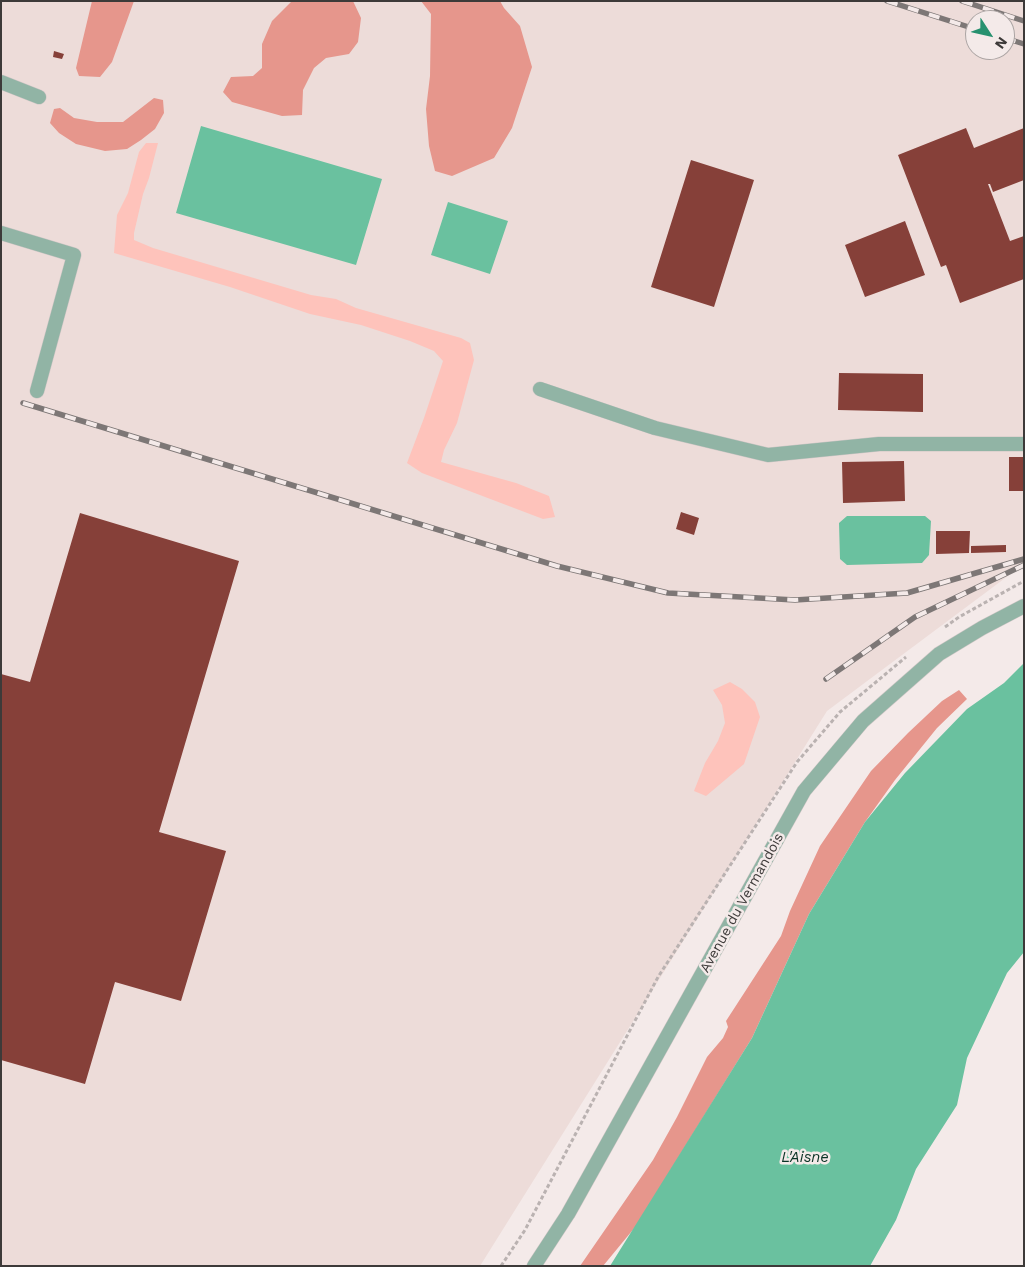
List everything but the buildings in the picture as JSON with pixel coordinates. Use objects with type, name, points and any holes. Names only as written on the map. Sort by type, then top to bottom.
[{"type":"street","points":[[1,82],[39,97]]},
{"type":"street","points":[[1,233],[74,254],[37,391]]},
{"type":"street","points":[[540,389],[654,428],[768,455],[879,444],[1024,444]]},
{"type":"street","name":"Avenue du Vermandois","points":[[534,1266],[568,1214],[804,791],[863,721],[939,654],[1024,606]]},
{"type":"shaded area","points":[[1,1],[1024,1],[1024,564],[827,711],[480,1266],[1,1266]]},
{"type":"shaded area","points":[[92,1],[134,1],[112,62],[100,77],[79,76],[76,68]]},
{"type":"shaded area","points":[[292,1],[353,1],[361,18],[358,42],[349,54],[326,58],[314,68],[303,90],[302,115],[282,116],[232,102],[223,92],[231,77],[253,76],[262,68],[262,44],[272,21]]},
{"type":"shaded area","points":[[421,1],[500,1],[520,26],[532,67],[512,128],[494,158],[452,176],[435,171],[429,146],[426,109],[430,76],[431,14]]},
{"type":"shaded area","points":[[154,98],[163,100],[164,113],[155,129],[127,149],[105,151],[76,144],[59,133],[50,123],[54,109],[60,108],[74,118],[97,122],[123,122]]},
{"type":"shaded area","points":[[146,143],[158,143],[143,194],[134,240],[153,248],[311,295],[336,299],[356,308],[461,338],[470,343],[474,360],[457,423],[444,450],[441,462],[516,483],[549,496],[555,517],[543,519],[422,473],[407,463],[443,361],[434,351],[361,325],[310,314],[230,287],[114,253],[117,215],[128,193],[139,152]]},
{"type":"shaded area","points":[[730,682],[742,689],[755,702],[760,717],[744,764],[706,796],[694,791],[705,763],[718,741],[725,723],[722,705],[713,690]]},
{"type":"shaded area","points":[[959,690],[967,699],[937,728],[895,780],[865,822],[809,914],[752,1038],[636,1226],[603,1266],[580,1266],[653,1160],[707,1057],[723,1038],[728,1027],[726,1021],[781,936],[790,911],[820,846],[871,771],[942,701]]},
{"type":"water","points":[[201,126],[382,179],[356,265],[176,213]]},
{"type":"water","points":[[448,202],[508,221],[490,274],[431,255]]},
{"type":"water","points":[[847,516],[925,516],[931,521],[929,555],[922,563],[847,565],[840,559],[839,523]]},
{"type":"water","name":"L'Aisne","points":[[1024,663],[1024,952],[1007,973],[967,1058],[957,1105],[916,1169],[896,1220],[870,1266],[610,1266],[752,1038],[809,914],[865,822],[905,773],[967,709],[1004,683]]},
{"type":"railway","points":[[887,1],[965,26]]},
{"type":"railway","points":[[962,1],[1024,21]]},
{"type":"railway","points":[[1015,41],[1024,44]]},
{"type":"railway","points":[[23,403],[557,566],[668,593],[795,600],[907,593],[1024,559]]},
{"type":"railway","points":[[826,679],[915,617],[1024,565]]}]
